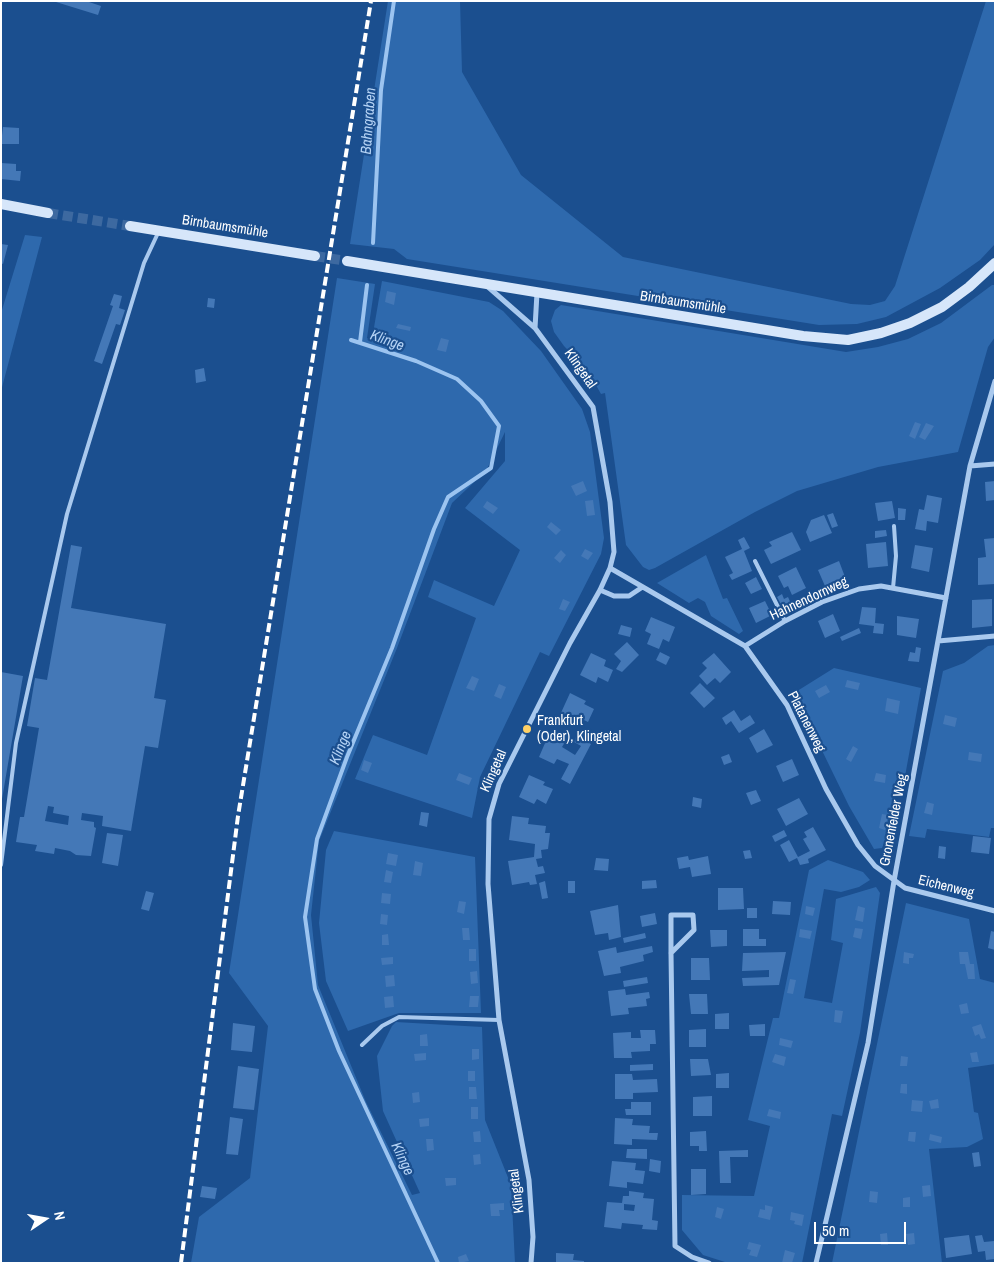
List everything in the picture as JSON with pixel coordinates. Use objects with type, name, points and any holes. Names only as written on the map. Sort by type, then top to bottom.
[{"type":"main road","points":[[1,204],[48,212]]},
{"type":"main road","name":"Birnbaumsmühle","points":[[130,226],[315,256]]},
{"type":"main road","name":"Birnbaumsmühle","points":[[347,261],[803,336],[848,340],[881,333],[910,323],[942,307],[995,263]]},
{"type":"street","name":"Klingetal","points":[[484,284],[535,328],[593,407],[610,502],[614,552],[610,568],[600,590],[565,652],[494,798],[489,818],[487,852],[490,929],[499,1020],[529,1180],[533,1237],[531,1263]]},
{"type":"street","points":[[535,328],[537,293]]},
{"type":"street","name":"Gronenfelder Weg","points":[[816,1263],[868,1043],[894,881],[970,466],[995,381]]},
{"type":"street","points":[[970,466],[995,464]]},
{"type":"street","name":"Platanenweg","points":[[610,568],[745,646],[787,704],[826,789],[858,845],[875,866],[894,881]]},
{"type":"street","name":"Hahnendornweg","points":[[745,646],[784,621],[847,592],[874,586],[946,598]]},
{"type":"street","points":[[600,590],[614,596],[629,596],[642,588]]},
{"type":"street","points":[[938,640],[995,636]]},
{"type":"street","name":"Eichenweg","points":[[894,881],[905,888],[995,911]]},
{"type":"street","points":[[671,953],[694,930],[693,915],[671,915],[671,953],[675,1246],[692,1257],[709,1263]]},
{"type":"lane","points":[[1,865],[16,744],[67,514],[144,263],[159,230]]},
{"type":"lane","points":[[893,588],[896,556],[894,526]]},
{"type":"lane","points":[[755,561],[784,621]]},
{"type":"lane","points":[[362,1045],[382,1026],[399,1017],[499,1020]]},
{"type":"shaded area","points":[[388,1],[460,1],[462,72],[521,175],[623,257],[851,304],[870,305],[885,301],[895,286],[986,1],[995,1],[995,244],[980,260],[940,288],[886,317],[857,324],[819,325],[407,259],[394,249],[350,244]]},
{"type":"shaded area","points":[[25,235],[42,237],[1,391],[1,313]]},
{"type":"shaded area","points":[[337,278],[375,284],[367,338],[372,339],[382,281],[489,302],[503,311],[541,351],[582,409],[590,432],[604,538],[601,554],[549,656],[540,652],[480,777],[472,818],[355,779],[373,735],[427,755],[476,618],[428,597],[434,580],[494,606],[520,550],[465,508],[505,461],[505,432],[486,471],[452,503],[397,648],[319,841],[311,915],[318,985],[366,1102],[412,1195],[420,1193],[383,1111],[377,1056],[392,1026],[396,1022],[482,1027],[485,1120],[511,1185],[515,1263],[191,1263],[199,1217],[250,1178],[268,1026],[229,973]]},
{"type":"shaded area","points":[[992,285],[995,285],[995,337],[988,347],[958,452],[878,467],[797,491],[649,570],[643,567],[626,545],[605,393],[601,394],[588,371],[564,346],[554,332],[551,321],[555,310],[561,305],[846,352],[878,347],[908,339],[941,323]]},
{"type":"shaded area","points":[[706,555],[723,599],[727,598],[743,631],[739,634],[711,616],[705,602],[698,598],[689,603],[657,583]]},
{"type":"shaded area","points":[[995,645],[995,828],[991,828],[989,837],[927,829],[925,838],[909,836],[943,671],[964,663],[988,646]]},
{"type":"shaded area","points":[[834,668],[921,688],[902,793],[894,792],[888,833],[882,848],[874,849],[849,806],[794,693]]},
{"type":"shaded area","points":[[334,831],[475,857],[481,1013],[399,1013],[348,1031],[326,981],[319,923],[326,850]]},
{"type":"shaded area","points":[[828,860],[863,872],[870,880],[859,887],[841,892],[824,889],[804,998],[832,1003],[843,943],[831,940],[836,899],[876,887],[880,893],[860,1033],[842,1116],[832,1114],[802,1263],[728,1263],[703,1255],[682,1230],[682,1195],[754,1196],[770,1126],[748,1120],[773,1018],[779,1018],[809,870]]},
{"type":"shaded area","points":[[906,903],[969,919],[980,979],[995,983],[995,1064],[968,1068],[974,1112],[978,1113],[983,1139],[967,1147],[929,1149],[942,1263],[832,1263]]},
{"type":"building","points":[[86,1],[101,6],[98,15],[56,2]]},
{"type":"building","points":[[3,127],[19,128],[19,144],[1,144]]},
{"type":"building","points":[[1,163],[16,164],[16,171],[21,171],[20,181],[1,179]]},
{"type":"building","points":[[1,244],[8,245],[3,264],[1,263]]},
{"type":"building","points":[[387,291],[396,293],[394,305],[385,302]]},
{"type":"building","points":[[114,294],[122,296],[119,308],[125,310],[120,325],[116,324],[102,364],[94,361],[113,306],[110,305]]},
{"type":"building","points":[[208,298],[215,299],[214,308],[207,307]]},
{"type":"building","points":[[398,324],[411,327],[410,331],[396,328]]},
{"type":"building","points":[[441,338],[449,340],[446,352],[437,350]]},
{"type":"building","points":[[204,368],[206,381],[196,383],[195,370]]},
{"type":"building","points":[[915,422],[921,424],[915,439],[909,436]]},
{"type":"building","points":[[926,423],[934,426],[925,440],[919,437]]},
{"type":"building","points":[[583,481],[587,491],[576,496],[571,486]]},
{"type":"building","points":[[995,481],[995,500],[986,501],[985,482]]},
{"type":"building","points":[[927,495],[942,498],[938,523],[927,521],[926,531],[915,529],[919,509],[924,510]]},
{"type":"building","points":[[593,500],[595,515],[587,516],[585,501]]},
{"type":"building","points":[[487,501],[498,508],[493,514],[483,507]]},
{"type":"building","points":[[892,501],[895,518],[878,521],[875,503]]},
{"type":"building","points":[[898,508],[906,509],[905,520],[898,520]]},
{"type":"building","points":[[833,513],[838,526],[832,528],[827,515]]},
{"type":"building","points":[[824,515],[832,533],[810,542],[806,532],[811,520]]},
{"type":"building","points":[[551,522],[561,530],[556,535],[547,527]]},
{"type":"building","points":[[886,530],[887,536],[875,538],[875,531]]},
{"type":"building","points":[[792,532],[801,550],[771,564],[764,550],[772,546],[769,542]]},
{"type":"building","points":[[744,537],[750,548],[744,551],[752,571],[732,580],[729,575],[733,573],[725,557],[742,549],[738,540]]},
{"type":"building","points":[[995,538],[995,584],[978,585],[978,558],[986,557],[984,539]]},
{"type":"building","points":[[886,542],[888,566],[868,568],[866,544]]},
{"type":"building","points":[[71,545],[82,547],[71,608],[166,624],[154,698],[166,700],[158,748],[145,746],[131,831],[102,826],[103,816],[82,813],[81,820],[94,822],[94,827],[96,828],[91,856],[76,855],[70,851],[55,848],[54,854],[35,851],[37,845],[16,842],[20,817],[24,817],[39,728],[27,726],[35,678],[47,680]],"holes":[[[48,806],[54,807],[53,813],[69,816],[68,825],[45,821]]]},
{"type":"building","points":[[915,545],[933,548],[929,572],[911,568]]},
{"type":"building","points":[[585,549],[593,553],[588,560],[581,556]]},
{"type":"building","points":[[561,550],[566,555],[560,563],[554,558]]},
{"type":"building","points":[[839,561],[845,577],[825,586],[818,570]]},
{"type":"building","points":[[796,567],[806,588],[792,595],[788,586],[784,588],[778,576]]},
{"type":"building","points":[[756,577],[762,589],[751,594],[745,583]]},
{"type":"building","points":[[782,594],[784,599],[788,597],[793,608],[785,612],[777,597]]},
{"type":"building","points":[[563,599],[570,602],[565,611],[559,609]]},
{"type":"building","points":[[992,599],[992,626],[972,628],[972,600]]},
{"type":"building","points":[[765,601],[772,615],[756,623],[749,608]]},
{"type":"building","points":[[862,607],[876,608],[875,623],[884,624],[883,634],[873,633],[874,626],[859,624]]},
{"type":"building","points":[[833,614],[840,631],[825,638],[818,621]]},
{"type":"building","points":[[897,616],[919,619],[916,638],[897,635]]},
{"type":"building","points":[[651,617],[675,627],[669,642],[663,639],[659,649],[647,644],[651,634],[645,631]]},
{"type":"building","points":[[621,625],[632,628],[630,637],[618,634]]},
{"type":"building","points":[[859,628],[861,633],[842,641],[840,637]]},
{"type":"building","points":[[627,642],[639,655],[622,672],[616,669],[621,661],[614,654]]},
{"type":"building","points":[[916,647],[921,648],[919,662],[908,661],[910,652],[915,653]]},
{"type":"building","points":[[660,652],[670,657],[666,665],[656,660]]},
{"type":"building","points":[[591,653],[606,660],[604,666],[613,670],[608,682],[598,677],[596,683],[580,675]]},
{"type":"building","points":[[714,653],[731,672],[720,683],[715,678],[707,685],[699,676],[707,668],[702,663]]},
{"type":"building","points":[[1,672],[23,676],[2,799],[1,799]]},
{"type":"building","points":[[472,676],[479,679],[474,691],[466,688]]},
{"type":"building","points":[[847,680],[860,683],[858,690],[845,687]]},
{"type":"building","points":[[700,683],[715,698],[704,708],[690,693]]},
{"type":"building","points":[[499,684],[506,687],[501,699],[494,696]]},
{"type":"building","points":[[826,685],[830,692],[819,698],[815,691]]},
{"type":"building","points":[[570,693],[586,701],[584,704],[594,709],[588,722],[578,717],[576,722],[560,715]]},
{"type":"building","points":[[887,698],[900,701],[898,714],[885,711]]},
{"type":"building","points":[[734,710],[741,721],[750,715],[755,723],[739,733],[731,721],[726,725],[722,718]]},
{"type":"building","points":[[945,715],[957,718],[955,727],[943,724]]},
{"type":"building","points":[[764,729],[773,745],[757,753],[749,738]]},
{"type":"building","points":[[578,730],[587,734],[583,740],[591,744],[570,784],[561,779],[569,764],[557,759],[554,764],[539,757],[549,734],[565,742],[562,747],[575,755],[581,746],[574,742]]},
{"type":"building","points":[[853,746],[858,749],[851,762],[846,759]]},
{"type":"building","points":[[969,752],[982,754],[981,762],[968,760]]},
{"type":"building","points":[[729,754],[732,762],[724,765],[721,757]]},
{"type":"building","points":[[792,759],[799,775],[783,782],[776,766]]},
{"type":"building","points":[[364,760],[372,763],[368,773],[361,770]]},
{"type":"building","points":[[459,773],[472,778],[469,785],[456,780]]},
{"type":"building","points":[[876,773],[886,775],[885,783],[874,781]]},
{"type":"building","points":[[529,775],[545,782],[543,785],[553,789],[546,804],[537,799],[534,804],[519,797]]},
{"type":"building","points":[[756,790],[761,801],[751,805],[746,793]]},
{"type":"building","points":[[693,797],[702,799],[701,808],[692,806]]},
{"type":"building","points":[[799,798],[808,814],[786,826],[777,809]]},
{"type":"building","points":[[927,802],[934,804],[932,815],[924,813]]},
{"type":"building","points":[[421,812],[429,813],[427,827],[419,825]]},
{"type":"building","points":[[882,814],[888,815],[885,830],[879,828]]},
{"type":"building","points":[[512,816],[529,818],[528,824],[546,826],[545,833],[550,833],[548,849],[541,850],[542,858],[536,859],[538,867],[543,866],[545,873],[535,875],[537,884],[530,885],[529,882],[512,885],[508,861],[534,857],[535,844],[509,840]]},
{"type":"building","points":[[813,827],[826,850],[808,859],[809,863],[800,865],[797,858],[789,862],[780,845],[789,840],[798,857],[810,851],[803,839],[807,837],[804,832]]},
{"type":"building","points":[[784,830],[787,836],[775,842],[772,836]]},
{"type":"building","points":[[107,833],[123,835],[118,866],[102,863]]},
{"type":"building","points":[[973,836],[991,838],[989,854],[971,852]]},
{"type":"building","points":[[939,846],[946,847],[945,859],[938,858]]},
{"type":"building","points":[[750,850],[752,858],[745,859],[743,851]]},
{"type":"building","points":[[388,853],[398,855],[396,866],[386,864]]},
{"type":"building","points":[[688,856],[689,860],[708,856],[711,874],[692,877],[690,867],[679,869],[677,858]]},
{"type":"building","points":[[596,858],[609,859],[608,871],[594,870]]},
{"type":"building","points":[[415,861],[423,863],[421,876],[413,875]]},
{"type":"building","points":[[386,870],[393,872],[391,883],[384,882]]},
{"type":"building","points":[[656,880],[657,888],[642,889],[642,881]]},
{"type":"building","points":[[545,881],[548,898],[542,899],[539,883]]},
{"type":"building","points":[[568,881],[575,881],[575,893],[568,893]]},
{"type":"building","points":[[718,888],[743,888],[744,909],[718,910]]},
{"type":"building","points":[[146,891],[154,893],[149,911],[141,909]]},
{"type":"building","points":[[382,893],[391,894],[390,904],[381,903]]},
{"type":"building","points":[[459,901],[466,902],[464,914],[457,912]]},
{"type":"building","points":[[773,901],[791,902],[790,915],[772,914]]},
{"type":"building","points":[[618,905],[621,937],[609,940],[608,933],[595,935],[590,911]]},
{"type":"building","points":[[806,906],[815,908],[813,916],[805,914]]},
{"type":"building","points":[[858,906],[865,908],[863,922],[855,920]]},
{"type":"building","points":[[747,908],[757,908],[757,918],[747,918]]},
{"type":"building","points":[[655,913],[657,924],[642,927],[640,916]]},
{"type":"building","points":[[381,914],[388,915],[387,925],[380,924]]},
{"type":"building","points":[[462,928],[469,928],[470,940],[463,940]]},
{"type":"building","points":[[855,928],[863,929],[861,939],[853,937]]},
{"type":"building","points":[[743,929],[759,929],[759,939],[766,939],[766,946],[743,946]]},
{"type":"building","points":[[800,929],[812,931],[810,939],[799,937]]},
{"type":"building","points":[[710,930],[727,930],[727,946],[711,947]]},
{"type":"building","points":[[991,931],[995,932],[995,950],[988,948]]},
{"type":"building","points":[[645,933],[646,938],[624,943],[623,938]]},
{"type":"building","points":[[388,934],[389,945],[382,945],[382,935]]},
{"type":"building","points":[[652,946],[653,952],[643,955],[644,961],[620,967],[621,973],[604,976],[598,951],[616,947],[617,953]]},
{"type":"building","points":[[469,949],[476,949],[476,961],[469,961]]},
{"type":"building","points":[[786,952],[779,985],[743,986],[742,978],[769,977],[769,970],[742,971],[743,953]]},
{"type":"building","points":[[904,952],[914,954],[913,958],[909,958],[909,964],[903,963]]},
{"type":"building","points":[[959,952],[968,952],[970,964],[974,964],[975,979],[968,979],[965,964],[960,964]]},
{"type":"building","points":[[393,957],[393,964],[382,965],[381,958]]},
{"type":"building","points":[[691,958],[709,958],[710,980],[691,980]]},
{"type":"building","points":[[477,971],[478,983],[471,984],[470,972]]},
{"type":"building","points":[[394,975],[395,986],[386,987],[385,976]]},
{"type":"building","points":[[647,977],[648,983],[624,987],[623,981]]},
{"type":"building","points":[[790,979],[796,980],[793,994],[787,993]]},
{"type":"building","points":[[625,989],[626,995],[649,992],[650,998],[646,999],[647,1006],[628,1008],[629,1014],[611,1016],[608,991]]},
{"type":"building","points":[[689,994],[707,994],[708,1014],[691,1014]]},
{"type":"building","points":[[393,996],[394,1007],[385,1008],[384,997]]},
{"type":"building","points":[[470,996],[479,996],[478,1007],[469,1007]]},
{"type":"building","points":[[967,1003],[969,1013],[961,1014],[959,1005]]},
{"type":"building","points":[[835,1010],[843,1011],[841,1023],[834,1022]]},
{"type":"building","points":[[729,1013],[729,1029],[715,1029],[715,1014]]},
{"type":"building","points":[[233,1023],[255,1026],[252,1052],[231,1050]]},
{"type":"building","points":[[765,1024],[765,1036],[750,1036],[749,1025]]},
{"type":"building","points":[[981,1024],[986,1038],[981,1039],[979,1034],[975,1036],[972,1027]]},
{"type":"building","points":[[706,1029],[706,1047],[689,1047],[689,1030]]},
{"type":"building","points":[[640,1030],[655,1030],[656,1044],[650,1044],[650,1051],[631,1052],[632,1058],[614,1058],[613,1033],[631,1032],[631,1038],[641,1038]]},
{"type":"building","points":[[427,1034],[428,1046],[420,1046],[420,1035]]},
{"type":"building","points":[[780,1038],[793,1041],[791,1048],[779,1045]]},
{"type":"building","points":[[472,1049],[479,1049],[479,1059],[472,1060]]},
{"type":"building","points":[[977,1052],[979,1062],[972,1062],[970,1053]]},
{"type":"building","points":[[426,1053],[426,1060],[415,1061],[414,1054]]},
{"type":"building","points":[[775,1054],[786,1057],[784,1066],[772,1062]]},
{"type":"building","points":[[901,1056],[908,1057],[907,1066],[900,1066]]},
{"type":"building","points":[[690,1059],[708,1059],[711,1075],[691,1076]]},
{"type":"building","points":[[653,1064],[653,1070],[630,1071],[630,1065]]},
{"type":"building","points":[[238,1066],[259,1069],[254,1110],[233,1108]]},
{"type":"building","points":[[468,1071],[475,1071],[475,1081],[468,1081]]},
{"type":"building","points":[[729,1073],[729,1088],[716,1088],[716,1074]]},
{"type":"building","points":[[615,1074],[632,1074],[633,1080],[657,1079],[658,1092],[633,1093],[633,1099],[615,1099]]},
{"type":"building","points":[[901,1084],[907,1084],[907,1094],[900,1093]]},
{"type":"building","points":[[469,1087],[476,1087],[477,1099],[469,1099]]},
{"type":"building","points":[[419,1092],[420,1102],[413,1103],[412,1093]]},
{"type":"building","points":[[712,1096],[712,1116],[693,1116],[693,1097]]},
{"type":"building","points":[[938,1099],[939,1108],[931,1109],[929,1101]]},
{"type":"building","points":[[912,1100],[923,1101],[922,1112],[911,1111]]},
{"type":"building","points":[[631,1102],[651,1102],[651,1115],[626,1115],[625,1109],[631,1109]]},
{"type":"building","points":[[471,1107],[478,1107],[478,1119],[471,1119]]},
{"type":"building","points":[[769,1109],[781,1112],[780,1119],[767,1116]]},
{"type":"building","points":[[230,1117],[243,1119],[238,1155],[226,1154]]},
{"type":"building","points":[[429,1118],[429,1126],[420,1127],[419,1119]]},
{"type":"building","points":[[615,1118],[633,1119],[632,1125],[650,1126],[649,1133],[658,1133],[657,1140],[632,1139],[632,1145],[614,1144]]},
{"type":"building","points":[[480,1131],[481,1142],[474,1142],[473,1132]]},
{"type":"building","points":[[706,1131],[707,1151],[699,1151],[699,1146],[690,1146],[690,1132]]},
{"type":"building","points":[[909,1132],[916,1132],[915,1142],[908,1141]]},
{"type":"building","points":[[930,1134],[942,1137],[941,1143],[929,1140]]},
{"type":"building","points":[[426,1139],[433,1139],[434,1150],[427,1151]]},
{"type":"building","points":[[627,1149],[647,1149],[647,1159],[626,1158]]},
{"type":"building","points":[[748,1150],[748,1157],[730,1157],[731,1183],[720,1183],[719,1151]]},
{"type":"building","points":[[979,1152],[981,1166],[974,1167],[972,1153]]},
{"type":"building","points":[[480,1154],[481,1164],[474,1165],[473,1155]]},
{"type":"building","points":[[650,1159],[661,1161],[660,1173],[649,1171]]},
{"type":"building","points":[[612,1161],[636,1163],[635,1170],[645,1171],[643,1184],[627,1182],[627,1188],[609,1186]]},
{"type":"building","points":[[691,1169],[706,1169],[706,1194],[691,1195]]},
{"type":"building","points":[[445,1178],[456,1178],[456,1185],[446,1186]]},
{"type":"building","points":[[930,1185],[931,1196],[923,1197],[922,1186]]},
{"type":"building","points":[[202,1186],[217,1188],[215,1199],[200,1197]]},
{"type":"building","points":[[629,1191],[644,1193],[643,1198],[654,1199],[652,1220],[658,1221],[657,1230],[642,1229],[643,1225],[622,1223],[621,1229],[604,1227],[607,1202],[622,1203],[623,1196],[629,1196]],"holes":[[[624,1204],[635,1205],[634,1211],[624,1210]]]},
{"type":"building","points":[[870,1191],[878,1192],[877,1203],[869,1202]]},
{"type":"building","points":[[910,1197],[910,1207],[903,1207],[903,1198]]},
{"type":"building","points":[[504,1203],[504,1210],[499,1210],[500,1216],[491,1216],[490,1204]]},
{"type":"building","points":[[765,1205],[773,1207],[770,1220],[758,1217],[760,1209],[765,1210]]},
{"type":"building","points":[[717,1207],[724,1209],[721,1219],[715,1217]]},
{"type":"building","points":[[791,1212],[804,1215],[802,1226],[794,1224],[795,1221],[790,1220]]},
{"type":"building","points":[[887,1233],[888,1245],[881,1245],[880,1234]]},
{"type":"building","points":[[914,1233],[915,1244],[908,1245],[906,1234]]},
{"type":"building","points":[[969,1235],[972,1254],[946,1258],[944,1238]]},
{"type":"building","points":[[982,1235],[984,1242],[994,1241],[995,1259],[986,1260],[985,1251],[978,1252],[975,1236]]},
{"type":"building","points":[[749,1242],[761,1245],[757,1257],[749,1255],[751,1250],[747,1249]]},
{"type":"building","points":[[785,1250],[795,1253],[792,1263],[782,1263]]},
{"type":"building","points":[[556,1253],[574,1254],[573,1260],[584,1261],[584,1263],[556,1263]]},
{"type":"building","points":[[466,1254],[469,1261],[459,1263],[458,1257]]},
{"type":"waterway","name":"Bahngraben","points":[[373,243],[381,90],[394,1]]},
{"type":"waterway","name":"Bahngraben","points":[[360,342],[367,285]]},
{"type":"waterway","name":"Klinge","points":[[351,340],[416,361],[457,379],[481,401],[499,426],[491,468],[448,497],[434,529],[392,648],[347,757],[317,839],[305,917],[315,989],[339,1051],[438,1263]]},
{"type":"tunnel","points":[[48,213],[130,226]]},
{"type":"tunnel","points":[[315,256],[347,261]]},
{"type":"railway","points":[[181,1263],[238,816],[371,1]]},
{"type":"place","name":"Frankfurt (Oder), Klingetal","points":[[527,729]]}]
